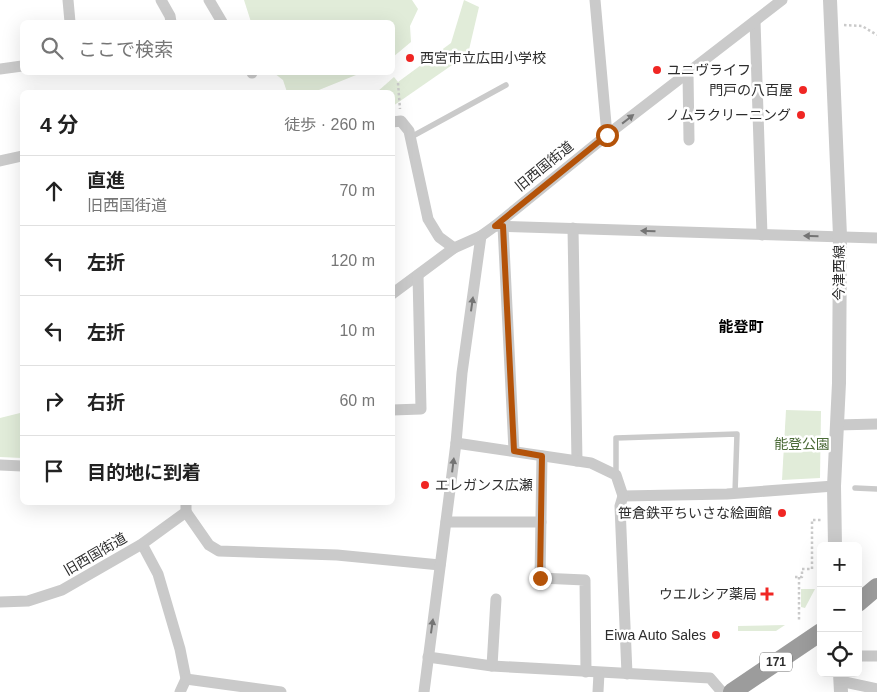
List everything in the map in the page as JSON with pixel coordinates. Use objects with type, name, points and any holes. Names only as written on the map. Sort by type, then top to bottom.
[{"type":"highway","points":[[862,600],[877,587]]},
{"type":"highway","name":"171","points":[[732,692],[817,635]]},
{"type":"street","points":[[68,0],[70,20]]},
{"type":"street","points":[[161,0],[171,20]]},
{"type":"street","points":[[209,0],[221,20]]},
{"type":"street","points":[[595,0],[607,135]]},
{"type":"street","name":"旧西国街道","points":[[395,292],[454,248],[499,226],[607,135],[782,0]]},
{"type":"street","name":"今津西線","points":[[830,0],[840,236],[837,425],[834,486],[836,542]]},
{"type":"street","points":[[755,21],[762,235]]},
{"type":"street","points":[[0,69],[20,66]]},
{"type":"street","points":[[688,73],[689,140]]},
{"type":"street","points":[[397,121],[409,131],[411,137],[428,219],[439,237],[454,248]]},
{"type":"street","points":[[0,161],[20,156]]},
{"type":"street","points":[[514,451],[499,226],[877,238]]},
{"type":"street","points":[[573,228],[577,461]]},
{"type":"street","points":[[424,692],[456,444],[462,373],[481,236]]},
{"type":"street","points":[[395,410],[421,409],[418,275]]},
{"type":"street","points":[[837,425],[877,424]]},
{"type":"street","points":[[456,444],[591,463],[616,475],[623,496],[620,506],[627,674]]},
{"type":"street","points":[[542,456],[540,578],[584,580],[586,672]]},
{"type":"street","points":[[0,465],[20,466]]},
{"type":"street","points":[[623,496],[735,493],[834,486]]},
{"type":"street","points":[[186,507],[209,545],[219,551],[345,556],[440,566]]},
{"type":"street","name":"旧西国街道","points":[[0,602],[28,601],[62,590],[142,544],[186,507]]},
{"type":"street","points":[[446,522],[541,522]]},
{"type":"street","points":[[142,544],[158,574],[180,649],[186,679],[180,692]]},
{"type":"street","points":[[492,666],[496,599]]},
{"type":"street","points":[[862,656],[877,656]]},
{"type":"street","points":[[428,657],[492,666],[710,678],[722,692]]},
{"type":"street","points":[[598,692],[599,673]]},
{"type":"street","points":[[186,679],[281,692]]},
{"type":"street","points":[[841,682],[877,689]]},
{"type":"lane","points":[[411,137],[506,85]]},
{"type":"lane","points":[[616,475],[616,438],[737,434],[735,493]]},
{"type":"lane","points":[[855,488],[877,489]]},
{"type":"path","points":[[843,25],[862,26],[877,35]]},
{"type":"path","points":[[397,121],[398,83]]},
{"type":"path","points":[[799,621],[797,577],[802,577],[802,569],[812,568],[812,520],[821,520]]},
{"type":"green space","points":[[244,0],[412,0],[418,9],[410,26],[411,42],[395,55],[395,20],[250,20]]},
{"type":"green space","points":[[464,0],[479,7],[468,54],[395,105],[395,90],[379,90],[394,77],[398,82],[451,43]]},
{"type":"green space","points":[[277,75],[356,75],[319,90],[286,90],[283,80]]},
{"type":"green space","name":"能登公園","points":[[786,410],[821,411],[820,478],[782,480]]},
{"type":"green space","points":[[20,413],[20,458],[0,457],[0,418]]},
{"type":"green space","points":[[801,589],[815,589],[805,608],[801,607]]},
{"type":"green space","points":[[785,625],[776,631],[738,631],[738,626]]},
{"type":"place","name":"西宮市立広田小学校","points":[[410,58]]},
{"type":"place","name":"ユニヴライフ","points":[[657,70]]},
{"type":"place","name":"門戸の八百屋","points":[[803,90]]},
{"type":"place","name":"ノムラクリーニング","points":[[801,115]]},
{"type":"place","name":"エレガンス広瀬","points":[[425,485]]},
{"type":"place","name":"笹倉鉄平ちいさな絵画館","points":[[782,513]]},
{"type":"place","name":"ウエルシア薬局","points":[[767,594]]},
{"type":"place","name":"Eiwa Auto Sales","points":[[716,635]]},
{"type":"district","name":"能登町","points":[[741,326]]},
{"type":"route","points":[[540,578],[542,456],[514,451],[503,226],[495,226],[607,135]]}]
